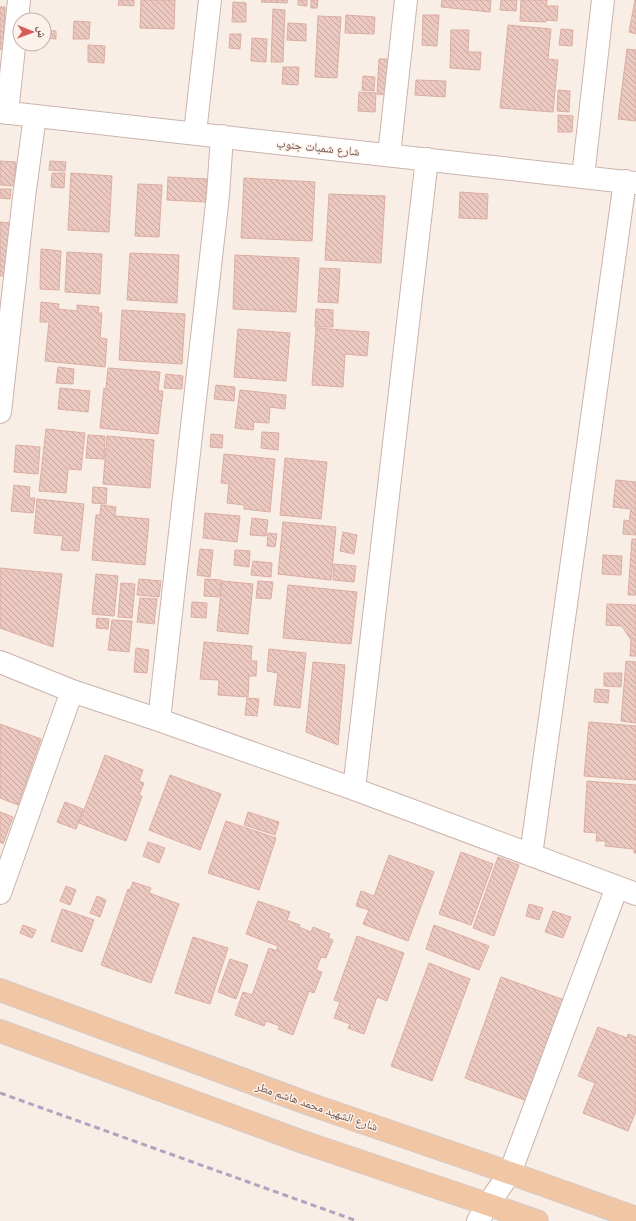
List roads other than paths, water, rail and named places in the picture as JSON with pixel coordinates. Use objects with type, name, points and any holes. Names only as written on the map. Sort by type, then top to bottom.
[{"type":"main road","name":"شارع الشهيد محمد هاشم مطر","points":[[0,990],[312,1105],[636,1218]]},
{"type":"main road","points":[[0,1031],[303,1142],[483,1212],[537,1221]]},
{"type":"street","points":[[4,112],[19,0]]},
{"type":"street","points":[[195,133],[210,0]]},
{"type":"street","points":[[389,155],[406,0]]},
{"type":"street","points":[[583,177],[603,0]]},
{"type":"street","name":"شارع شمبات جنوب","points":[[4,112],[630,182]]},
{"type":"street","points":[[0,412],[24,196],[35,116]]},
{"type":"street","points":[[159,720],[218,195],[222,136]]},
{"type":"street","points":[[354,790],[427,159]]},
{"type":"street","points":[[531,855],[630,182]]},
{"type":"street","points":[[0,662],[72,691],[159,720],[354,790],[626,891],[510,1173],[483,1212]]},
{"type":"street","points":[[0,893],[72,691]]},
{"type":"railway","points":[[0,1093],[357,1221]]}]
